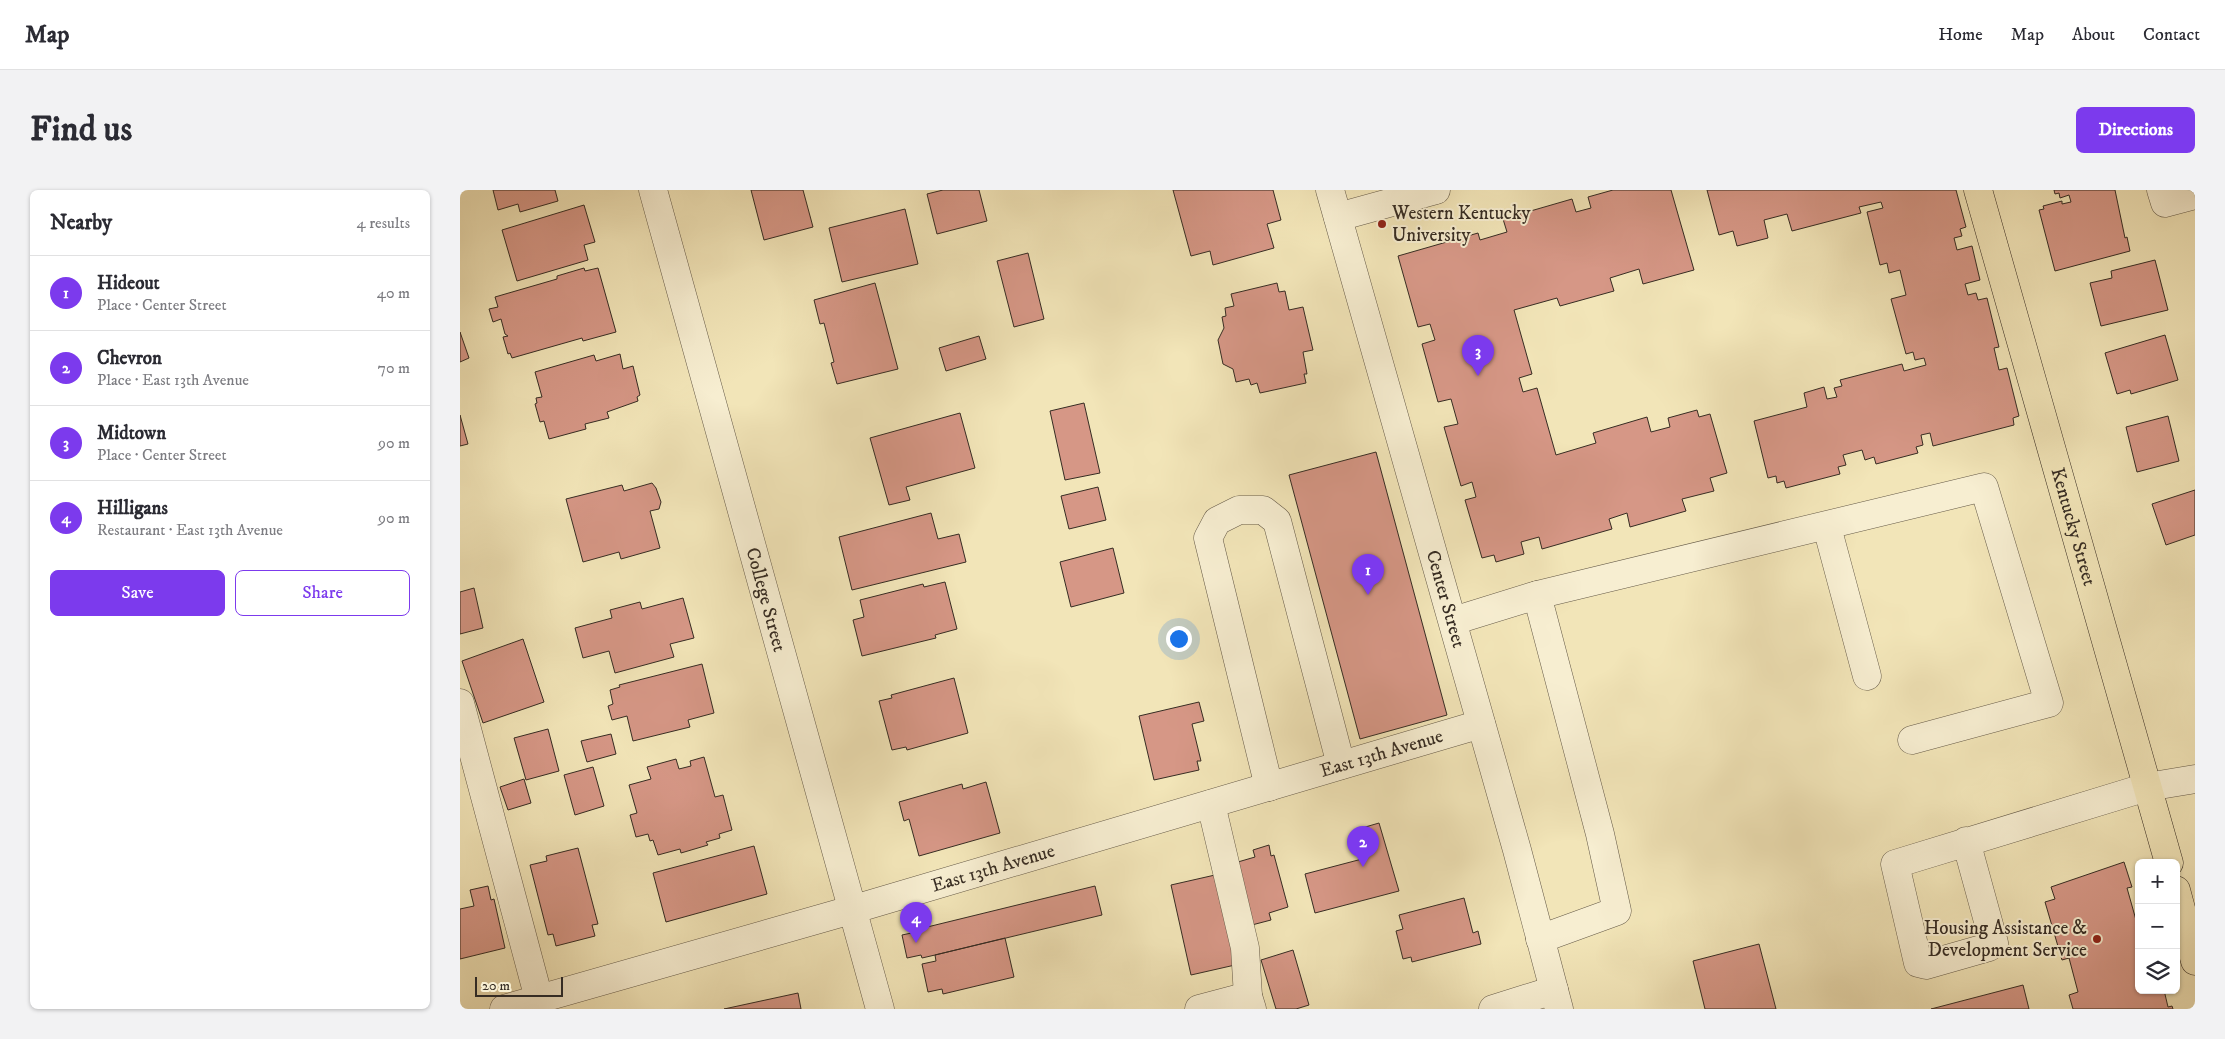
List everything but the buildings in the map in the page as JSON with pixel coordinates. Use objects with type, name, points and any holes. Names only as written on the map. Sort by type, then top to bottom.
[{"type":"main road","name":"Kentucky Street","points":[[1978,190],[2167,859]]},
{"type":"main road","points":[[2180,904],[2195,961]]},
{"type":"street","name":"College Street","points":[[653,190],[727,453],[787,680],[880,1009]]},
{"type":"street","name":"Center Street","points":[[1330,190],[1453,621],[1556,999]]},
{"type":"street","points":[[1338,217],[1436,190]]},
{"type":"street","points":[[2161,190],[2165,203],[2195,195]]},
{"type":"street","points":[[1453,621],[1537,595],[1984,488],[2049,703],[1912,740]]},
{"type":"street","points":[[1269,787],[1208,538],[1217,521],[1239,510],[1263,510],[1277,521],[1341,765]]},
{"type":"street","points":[[1827,527],[1866,676]]},
{"type":"street","points":[[1537,595],[1600,834],[1617,911],[1540,939]]},
{"type":"street","points":[[460,703],[539,999]]},
{"type":"street","name":"East 13th Avenue","points":[[504,1009],[851,910],[1481,724]]},
{"type":"street","points":[[1966,841],[1994,943],[1990,947],[1926,965],[1918,963],[1895,864],[1966,841],[2147,787],[2195,779]]},
{"type":"street","points":[[1199,1009],[1250,1003],[1245,948],[1211,804]]},
{"type":"street","points":[[1493,1009],[1556,999]]},
{"type":"place","name":"Western Kentucky University","points":[[1382,224]]},
{"type":"place","name":"Midtown","points":[[1478,376]]},
{"type":"place","name":"Hideout","points":[[1368,595]]},
{"type":"place","name":"Chevron","points":[[1363,867]]},
{"type":"place","name":"Housing Assistance & Development Service","points":[[2097,939]]},
{"type":"place","name":"Hilligans","points":[[916,943]]}]
